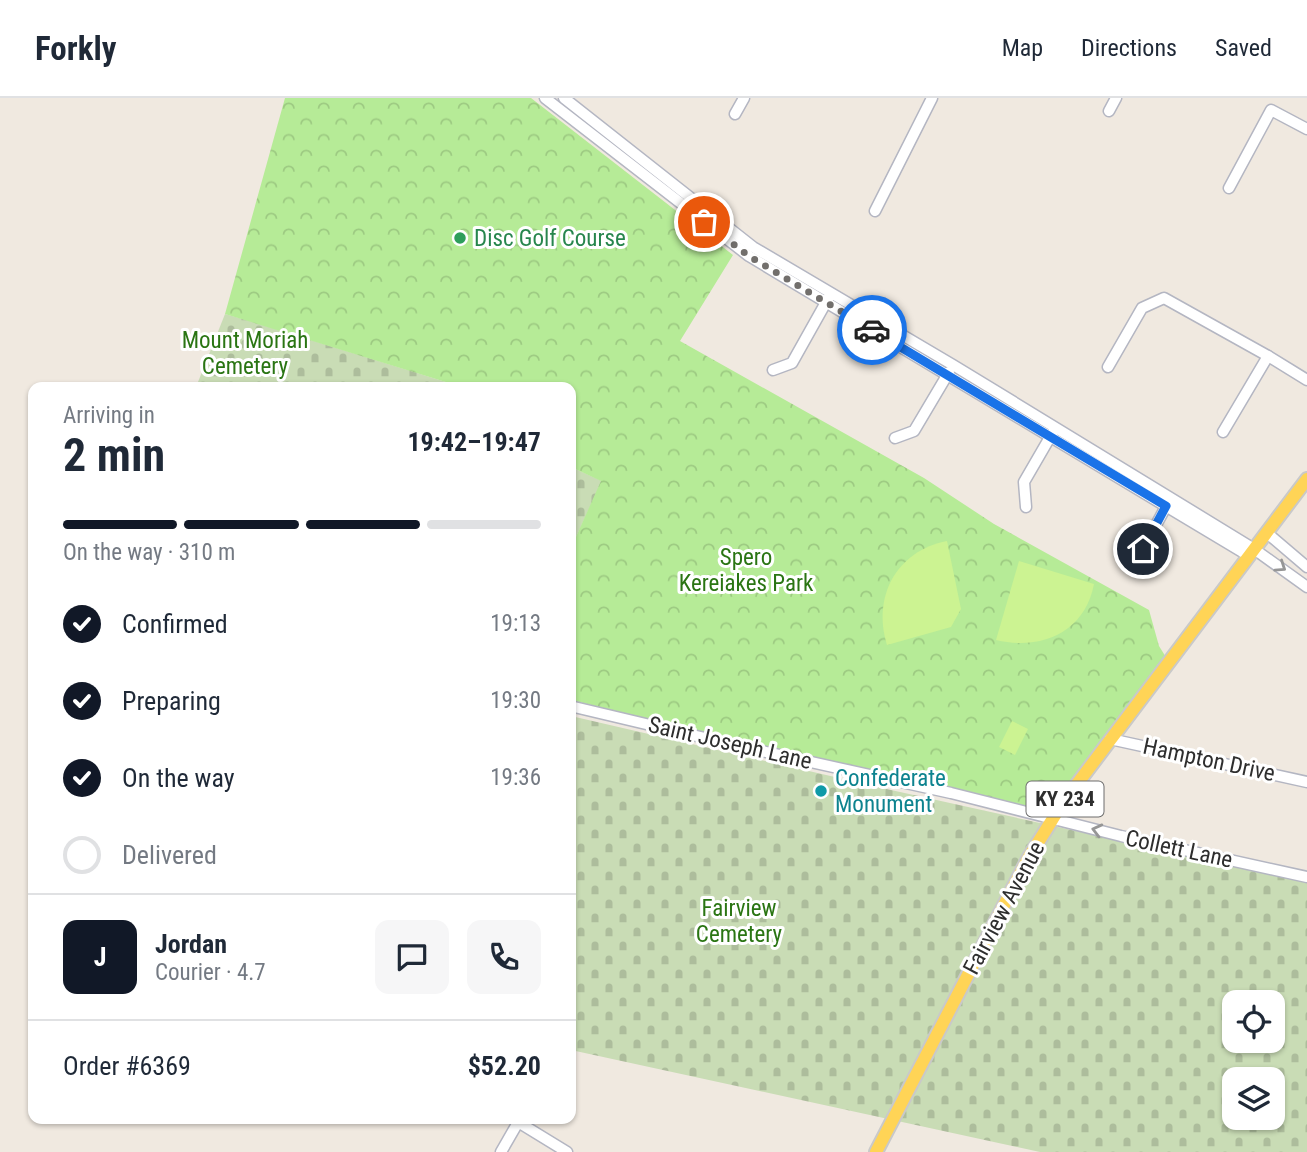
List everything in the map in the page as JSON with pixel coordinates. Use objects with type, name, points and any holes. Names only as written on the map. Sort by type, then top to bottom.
[{"type":"main road","name":"Fairview Avenue","points":[[876,1152],[1029,857],[1067,796],[1307,479]]},
{"type":"street","points":[[545,98],[739,250],[828,298],[950,370],[1307,587]]},
{"type":"street","points":[[564,98],[753,247],[828,298]]},
{"type":"street","points":[[736,114],[744,98]]},
{"type":"street","points":[[875,211],[932,98]]},
{"type":"street","points":[[1109,111],[1116,98]]},
{"type":"street","points":[[1229,188],[1271,110],[1307,129]]},
{"type":"street","points":[[773,370],[792,363],[828,298]]},
{"type":"street","points":[[1108,367],[1142,308],[1164,298],[1307,380]]},
{"type":"street","points":[[1223,432],[1268,356]]},
{"type":"street","points":[[895,438],[914,431],[950,370]]},
{"type":"street","points":[[1026,507],[1024,482],[1053,432]]},
{"type":"street","points":[[1144,570],[1143,549],[1168,502]]},
{"type":"street","points":[[1267,533],[1307,567]]},
{"type":"street","name":"Saint Joseph Lane","points":[[576,707],[951,793],[1052,820]]},
{"type":"street","name":"Hampton Drive","points":[[1110,739],[1307,782]]},
{"type":"street","name":"Collett Lane","points":[[1052,820],[1307,877]]},
{"type":"street","points":[[501,1152],[517,1124]]},
{"type":"street","points":[[525,1124],[567,1152]]},
{"type":"green space","name":"Spero Kereiakes Park","points":[[285,98],[531,98],[733,255],[680,341],[924,478],[994,524],[1149,610],[1159,646],[1169,662],[1052,819],[576,701],[576,537],[601,481],[576,469],[576,382],[446,382],[225,314]]},
{"type":"green space","name":"Mount Moriah Cemetery","points":[[225,314],[446,382],[198,382]]},
{"type":"green space","points":[[576,469],[602,481],[576,537]]},
{"type":"green space","points":[[947,541],[961,609],[951,627],[887,645],[883,610],[892,579],[914,555],[929,546]]},
{"type":"green space","points":[[1019,561],[1094,584],[1089,601],[1071,626],[1044,640],[1029,643],[996,640]]},
{"type":"green space","name":"Fairview Cemetery","points":[[576,717],[1307,882],[1307,1152],[1040,1152],[576,1051]]},
{"type":"green space","points":[[1012,721],[1028,729],[1015,755],[999,747]]},
{"type":"way so far","points":[[704,222],[739,250],[872,330]]},
{"type":"place","name":"Disc Golf Course","points":[[460,238]]},
{"type":"place","name":"Confederate Monument","points":[[821,791]]},
{"type":"route","points":[[872,330],[1166,506],[1143,549]]}]
